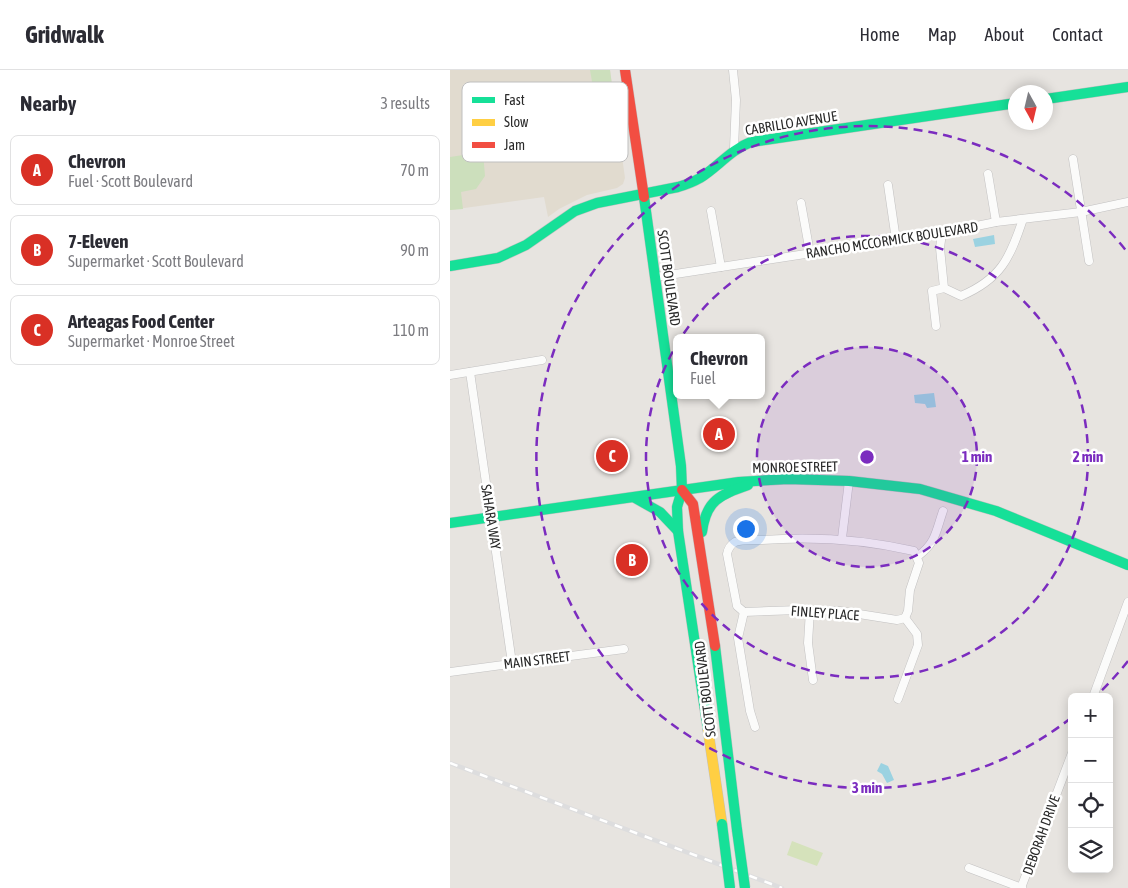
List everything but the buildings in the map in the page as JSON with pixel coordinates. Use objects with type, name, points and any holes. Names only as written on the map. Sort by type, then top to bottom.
[{"type":"main road","points":[[1053,98],[1128,87]]},
{"type":"main road","name":"SCOTT BOULEVARD","points":[[628,91],[656,277],[678,444],[682,490],[677,506],[678,531],[730,888]]},
{"type":"main road","name":"CABRILLO AVENUE","points":[[450,266],[498,258],[526,245],[575,211],[597,203],[690,184],[700,178],[734,148],[751,142],[1008,104]]},
{"type":"main road","name":"MONROE STREET","points":[[450,523],[682,490],[761,481],[788,479],[849,480],[920,489],[996,512],[1128,566]]},
{"type":"main road","points":[[700,556],[702,520],[709,506],[721,495],[761,481]]},
{"type":"main road","name":"SCOTT BOULEVARD","points":[[682,490],[693,504],[714,646],[726,753],[745,888]]},
{"type":"main road","points":[[635,498],[660,512],[678,531]]},
{"type":"street","points":[[733,70],[736,100],[734,148]]},
{"type":"street","points":[[1073,159],[1089,261]]},
{"type":"street","points":[[988,174],[996,222]]},
{"type":"street","points":[[888,185],[896,240]]},
{"type":"street","name":"RANCHO MCCORMICK BOULEVARD","points":[[656,277],[942,233],[996,222],[1082,212],[1128,202]]},
{"type":"street","points":[[801,203],[810,253]]},
{"type":"street","points":[[711,211],[721,267]]},
{"type":"street","points":[[936,326],[932,291],[944,288],[961,296],[979,288],[997,274],[1013,250],[1023,219]]},
{"type":"street","points":[[942,233],[940,248],[944,288]]},
{"type":"street","points":[[450,375],[542,360]]},
{"type":"street","name":"SAHARA WAY","points":[[470,372],[512,663]]},
{"type":"street","points":[[842,538],[849,480]]},
{"type":"street","points":[[918,556],[929,548],[943,511]]},
{"type":"street","points":[[755,727],[750,712],[738,638],[744,612],[737,606],[727,554],[728,548],[737,541],[796,537],[842,538],[882,543],[914,551],[918,556],[919,563],[910,590],[908,611],[905,618],[917,634],[918,645],[898,699]]},
{"type":"street","points":[[1094,693],[1128,602]]},
{"type":"street","points":[[810,610],[808,643],[814,680]]},
{"type":"street","name":"FINLEY PLACE","points":[[744,612],[840,611],[897,620],[905,618]]},
{"type":"street","name":"MAIN STREET","points":[[450,672],[624,649]]},
{"type":"street","name":"DEBORAH DRIVE","points":[[1021,888],[1068,764]]},
{"type":"street","points":[[969,868],[1021,888]]},
{"type":"shaded area","points":[[450,70],[610,70],[612,82],[462,82],[462,162],[623,162],[625,178],[623,184],[617,188],[587,195],[559,209],[548,217],[544,197],[450,210]]},
{"type":"green space","points":[[590,70],[610,70],[612,82],[592,82]]},
{"type":"green space","points":[[462,155],[462,162],[484,162],[485,176],[476,189],[461,192],[463,209],[450,210],[450,157]]},
{"type":"green space","points":[[792,841],[823,853],[817,866],[787,855]]},
{"type":"water","points":[[994,235],[995,244],[975,247],[973,239]]},
{"type":"water","points":[[934,393],[936,407],[927,408],[925,404],[915,403],[914,395]]},
{"type":"water","points":[[881,763],[888,766],[894,780],[887,783],[882,774],[877,771]]},
{"type":"railway","points":[[450,763],[782,888]]},
{"type":"traffic: fast","points":[[1053,98],[1128,87]]},
{"type":"traffic: fast","points":[[450,266],[498,258],[526,245],[575,211],[597,203],[678,187],[689,183],[700,178],[737,149],[751,142],[1008,104]]},
{"type":"traffic: fast","points":[[644,197],[681,466],[682,490],[677,507],[678,531],[708,730]]},
{"type":"traffic: fast","points":[[450,523],[739,482],[788,479],[849,481],[920,489],[996,511],[1128,565]]},
{"type":"traffic: fast","points":[[702,532],[707,513],[716,500],[748,485]]},
{"type":"traffic: fast","points":[[635,498],[660,512],[678,531]]},
{"type":"traffic: fast","points":[[715,646],[737,830]]},
{"type":"traffic: fast","points":[[722,824],[730,888]]},
{"type":"traffic: fast","points":[[737,830],[745,888]]},
{"type":"traffic: slow","points":[[708,730],[722,824]]},
{"type":"traffic: jam","points":[[625,70],[627,82]]},
{"type":"traffic: jam","points":[[628,90],[644,197]]},
{"type":"traffic: jam","points":[[682,490],[693,504],[715,646]]},
{"type":"place","name":"Chevron","points":[[719,434]]},
{"type":"place","name":"Arteagas Food Center","points":[[612,456]]},
{"type":"place","name":"7-Eleven","points":[[632,560]]}]
